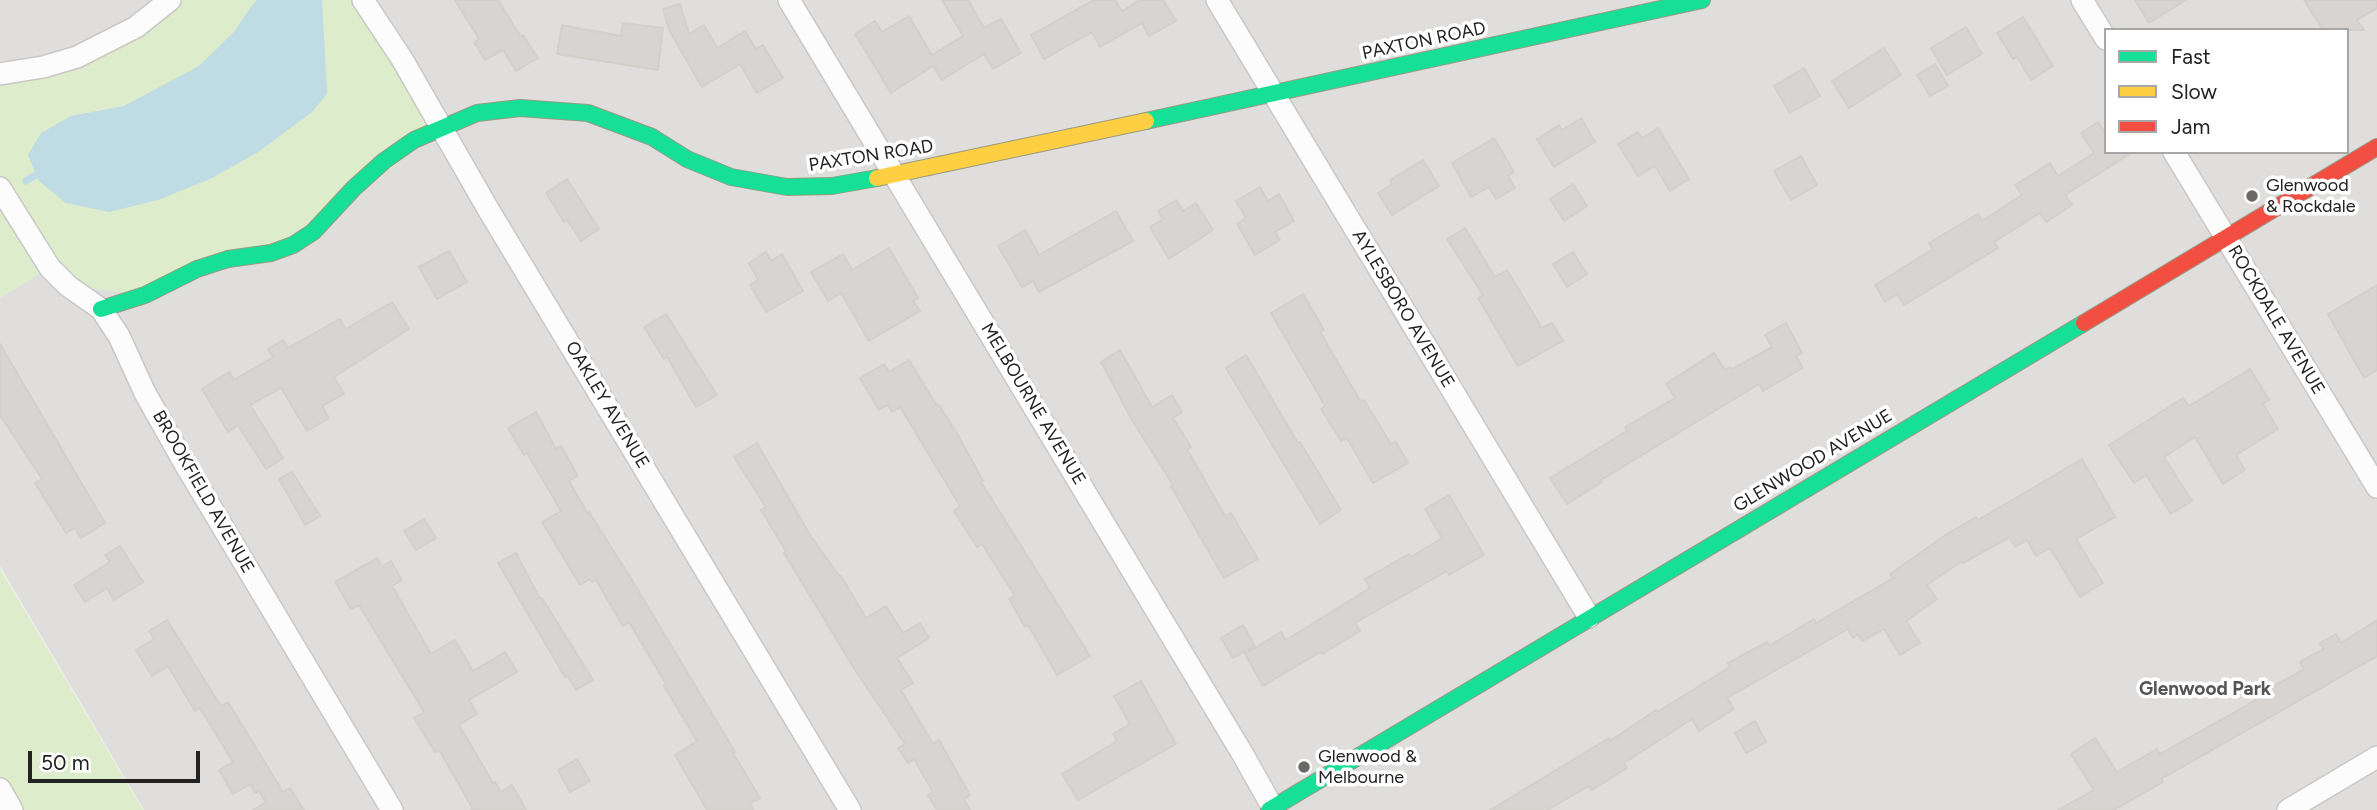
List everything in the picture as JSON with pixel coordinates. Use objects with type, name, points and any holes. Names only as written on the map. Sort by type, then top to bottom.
[{"type":"street","points":[[0,74],[43,67],[76,57],[136,27],[170,0]]},
{"type":"street","name":"OAKLEY AVENUE","points":[[363,0],[850,810]]},
{"type":"street","name":"MELBOURNE AVENUE","points":[[789,0],[1242,753],[1272,809]]},
{"type":"street","name":"AYLESBORO AVENUE","points":[[1217,0],[1589,617]]},
{"type":"street","name":"PAXTON ROAD","points":[[101,309],[145,295],[197,269],[228,259],[271,253],[293,245],[313,232],[354,188],[384,161],[414,140],[477,113],[520,108],[587,113],[652,137],[708,169],[759,184],[787,187],[832,186],[924,170],[1653,5],[1702,0]]},
{"type":"street","points":[[2082,0],[2104,36]]},
{"type":"street","name":"GLENWOOD AVENUE","points":[[1272,809],[2377,147]]},
{"type":"street","name":"ROCKDALE AVENUE","points":[[2175,154],[2377,487]]},
{"type":"street","name":"BROOKFIELD AVENUE","points":[[0,188],[50,268],[68,286],[101,309],[119,336],[145,393],[185,464],[393,810]]},
{"type":"street","points":[[2288,810],[2377,757]]},
{"type":"street","points":[[0,789],[12,810]]},
{"type":"shaded area","points":[[0,0],[2377,0],[2377,810],[144,810],[0,566],[0,298],[50,267],[0,188]]},
{"type":"green space","points":[[170,0],[256,0],[234,32],[199,66],[124,106],[71,116],[28,155],[39,181],[158,200],[212,178],[258,152],[311,112],[327,93],[322,0],[363,0],[442,128],[313,232],[145,295],[68,286],[50,268],[0,298],[0,74],[43,67]]},
{"type":"green space","points":[[0,569],[143,810],[12,810],[0,789]]},
{"type":"water","points":[[256,0],[322,0],[327,94],[312,112],[258,152],[212,178],[158,200],[109,212],[66,203],[39,181],[28,155],[41,133],[71,116],[124,106],[199,66],[234,32]]},
{"type":"building","points":[[455,0],[498,0],[538,58],[516,71],[503,50],[485,60],[474,42],[479,39]]},
{"type":"building","points":[[942,0],[968,0],[984,28],[1001,19],[1021,53],[993,69],[984,54],[942,80],[933,66],[891,93],[855,34],[875,21],[882,32],[909,16],[932,55],[963,36]]},
{"type":"building","points":[[1094,0],[1115,0],[1122,11],[1140,0],[1163,0],[1176,21],[1149,36],[1142,23],[1100,47],[1092,32],[1044,59],[1031,35]]},
{"type":"building","points":[[2135,0],[2186,0],[2149,23]]},
{"type":"building","points":[[2304,0],[2377,0],[2377,8],[2357,20],[2364,30],[2322,28]]},
{"type":"building","points":[[680,4],[689,34],[704,25],[717,48],[745,31],[756,49],[763,45],[783,78],[757,93],[740,64],[702,87],[669,30],[663,9]]},
{"type":"building","points":[[2023,17],[2053,66],[2031,80],[2017,57],[2013,59],[1997,33]]},
{"type":"building","points":[[623,23],[663,28],[658,70],[557,54],[562,25],[621,36]]},
{"type":"building","points":[[1966,27],[1982,54],[1947,75],[1931,48]]},
{"type":"building","points":[[1884,48],[1901,75],[1849,108],[1832,81]]},
{"type":"building","points":[[1935,64],[1948,86],[1930,96],[1917,75]]},
{"type":"building","points":[[1804,68],[1820,96],[1790,113],[1774,86]]},
{"type":"building","points":[[1581,118],[1595,142],[1554,167],[1537,139],[1559,125],[1562,130]]},
{"type":"building","points":[[2098,122],[2104,132],[2104,154],[2130,154],[2065,195],[2072,205],[2046,222],[2040,213],[1994,242],[1998,248],[1904,305],[1897,294],[1885,302],[1875,285],[1933,249],[1929,243],[1978,214],[1982,221],[2022,195],[2015,185],[2050,163],[2058,176],[2094,153],[2081,133]]},
{"type":"building","points":[[1658,128],[1689,179],[1670,191],[1655,166],[1638,176],[1618,144],[1638,132],[1642,138]]},
{"type":"building","points":[[1494,138],[1514,172],[1508,176],[1515,188],[1496,199],[1489,187],[1471,197],[1452,163]]},
{"type":"building","points":[[1801,156],[1817,185],[1791,200],[1774,171]]},
{"type":"building","points":[[1423,160],[1439,186],[1392,215],[1378,193],[1392,184],[1390,180]]},
{"type":"building","points":[[567,179],[599,229],[581,241],[567,220],[564,222],[546,193]]},
{"type":"building","points":[[1573,184],[1587,206],[1564,221],[1550,199]]},
{"type":"building","points":[[1260,187],[1268,201],[1279,194],[1294,221],[1275,232],[1280,240],[1255,255],[1237,224],[1246,218],[1236,201]]},
{"type":"building","points":[[1176,200],[1183,211],[1196,203],[1213,230],[1169,259],[1150,227],[1163,219],[1158,211]]},
{"type":"building","points":[[1116,211],[1133,241],[1039,292],[1033,281],[1022,287],[998,246],[1025,230],[1039,255]]},
{"type":"building","points":[[1465,228],[1495,277],[1507,270],[1542,328],[1552,323],[1563,341],[1518,366],[1478,298],[1483,295],[1447,239]]},
{"type":"building","points":[[889,248],[918,298],[913,301],[920,311],[869,341],[841,293],[828,301],[811,272],[843,254],[852,270]]},
{"type":"building","points":[[449,251],[467,282],[437,299],[419,267]]},
{"type":"building","points":[[766,252],[771,261],[782,254],[803,291],[766,312],[750,285],[758,280],[749,263]]},
{"type":"building","points":[[1573,252],[1587,274],[1567,287],[1553,264]]},
{"type":"building","points":[[2377,285],[2377,370],[2364,378],[2328,314]]},
{"type":"building","points":[[1303,294],[1324,330],[1320,332],[1361,402],[1364,400],[1391,444],[1396,442],[1408,463],[1373,483],[1347,438],[1341,441],[1321,409],[1325,406],[1271,313]]},
{"type":"building","points":[[392,302],[409,329],[334,377],[344,394],[322,406],[329,418],[307,431],[281,388],[250,405],[283,458],[266,469],[238,425],[228,432],[202,389],[229,372],[234,380],[273,357],[268,349],[283,340],[288,348],[340,319],[346,329]]},
{"type":"building","points":[[666,314],[717,395],[696,407],[667,357],[664,359],[644,327]]},
{"type":"building","points":[[1786,323],[1802,353],[1796,356],[1803,368],[1763,391],[1759,384],[1601,480],[1602,482],[1567,504],[1550,478],[1627,431],[1625,427],[1675,398],[1666,384],[1714,353],[1725,370],[1730,367],[1732,369],[1772,347],[1765,335]]},
{"type":"building","points":[[0,344],[105,523],[81,538],[75,528],[66,533],[35,483],[42,479],[0,415]]},
{"type":"building","points":[[1120,350],[1152,407],[1172,395],[1182,412],[1173,418],[1191,447],[1187,449],[1225,516],[1231,513],[1258,559],[1224,578],[1101,362]]},
{"type":"building","points":[[1246,355],[1341,510],[1320,524],[1226,368]]},
{"type":"building","points":[[909,360],[958,435],[983,481],[981,482],[1090,656],[1057,675],[1028,625],[1025,627],[1009,599],[1015,596],[982,544],[977,547],[954,511],[960,506],[900,407],[892,412],[887,405],[879,410],[860,378],[884,364],[889,372]]},
{"type":"building","points":[[2250,369],[2269,400],[2263,404],[2278,429],[2236,455],[2245,470],[2223,484],[2195,437],[2164,457],[2192,501],[2171,514],[2146,475],[2134,483],[2109,445],[2183,398],[2189,406]]},
{"type":"building","points":[[536,412],[556,449],[561,446],[578,476],[569,481],[588,514],[589,512],[630,577],[735,752],[733,753],[760,798],[750,803],[753,810],[707,810],[675,755],[697,741],[664,686],[666,684],[629,622],[623,626],[596,580],[592,582],[590,579],[580,585],[542,522],[561,511],[527,453],[524,455],[508,428]]},
{"type":"building","points":[[757,443],[810,535],[841,576],[866,618],[886,606],[903,633],[920,623],[929,638],[897,658],[913,683],[901,690],[933,744],[939,740],[970,795],[964,799],[970,810],[937,810],[928,795],[933,792],[914,759],[908,763],[898,748],[905,744],[855,670],[784,553],[786,551],[761,510],[766,507],[734,457]]},
{"type":"building","points":[[2082,459],[2115,517],[2076,539],[2103,583],[2080,597],[2050,548],[2036,556],[2027,540],[2015,547],[2010,537],[1963,563],[1962,561],[1927,585],[1937,599],[1906,621],[1920,643],[1900,655],[1884,629],[1862,641],[1858,634],[1853,638],[1848,629],[1727,698],[1734,709],[1699,731],[1692,719],[1624,763],[1627,768],[1592,790],[1589,786],[1547,810],[1490,810],[1609,738],[1610,741],[1656,710],[1657,712],[1730,667],[1728,663],[1767,642],[1769,646],[1814,619],[1816,623],[1893,578],[1890,574],[1947,534],[1976,517],[1978,520]]},
{"type":"building","points":[[292,472],[320,516],[305,525],[279,479]]},
{"type":"building","points":[[1449,495],[1484,555],[1449,575],[1447,571],[1355,623],[1360,631],[1263,686],[1245,654],[1281,632],[1286,640],[1370,588],[1365,579],[1409,554],[1411,557],[1442,538],[1425,509]]},
{"type":"building","points":[[424,519],[436,538],[416,550],[404,531]]},
{"type":"building","points":[[120,546],[143,582],[114,600],[107,588],[85,602],[74,585],[110,562],[105,555]]},
{"type":"building","points":[[516,553],[540,599],[542,598],[593,680],[576,690],[568,676],[565,677],[498,563]]},
{"type":"building","points":[[377,558],[382,567],[391,561],[402,580],[392,586],[431,654],[455,640],[473,671],[505,652],[517,672],[469,700],[477,714],[459,725],[493,783],[495,782],[501,792],[512,785],[526,810],[471,810],[473,809],[439,750],[435,752],[414,718],[424,712],[359,605],[351,609],[335,582]]},
{"type":"building","points":[[167,620],[221,706],[228,702],[283,792],[290,788],[304,810],[253,810],[266,802],[259,791],[255,793],[250,784],[233,794],[219,770],[233,762],[200,708],[195,711],[168,666],[152,676],[136,650],[154,639],[149,631]]},
{"type":"building","points":[[2377,620],[2377,656],[2367,662],[2161,779],[2163,782],[2114,810],[2058,810],[2094,790],[2071,754],[2095,738],[2117,772],[2157,749],[2160,754],[2256,700],[2254,697],[2304,669],[2300,662],[2323,649],[2320,643],[2336,634],[2341,643]]},
{"type":"building","points":[[1243,625],[1255,646],[1233,658],[1221,638]]},
{"type":"building","points":[[1141,681],[1176,744],[1078,800],[1062,774],[1117,741],[1113,734],[1130,724],[1114,696]]},
{"type":"building","points":[[1755,721],[1766,742],[1746,753],[1735,733]]},
{"type":"building","points":[[577,759],[590,781],[570,792],[558,770]]},
{"type":"waterway","points":[[26,181],[37,174]]},
{"type":"traffic: fast","points":[[1146,121],[1702,0]]},
{"type":"traffic: fast","points":[[101,309],[145,295],[197,269],[228,259],[271,253],[293,245],[313,232],[354,188],[384,161],[414,140],[477,113],[520,108],[588,113],[652,137],[687,159],[731,177],[787,187],[832,186],[877,178]]},
{"type":"traffic: fast","points":[[1269,810],[2084,323]]},
{"type":"traffic: slow","points":[[877,178],[1146,121]]},
{"type":"traffic: jam","points":[[2084,323],[2377,147]]},
{"type":"place","name":"Glenwood & Rockdale","points":[[2252,196]]},
{"type":"place","name":"Glenwood & Melbourne","points":[[1304,767]]},
{"type":"district","name":"Glenwood Park","points":[[2205,689]]}]
